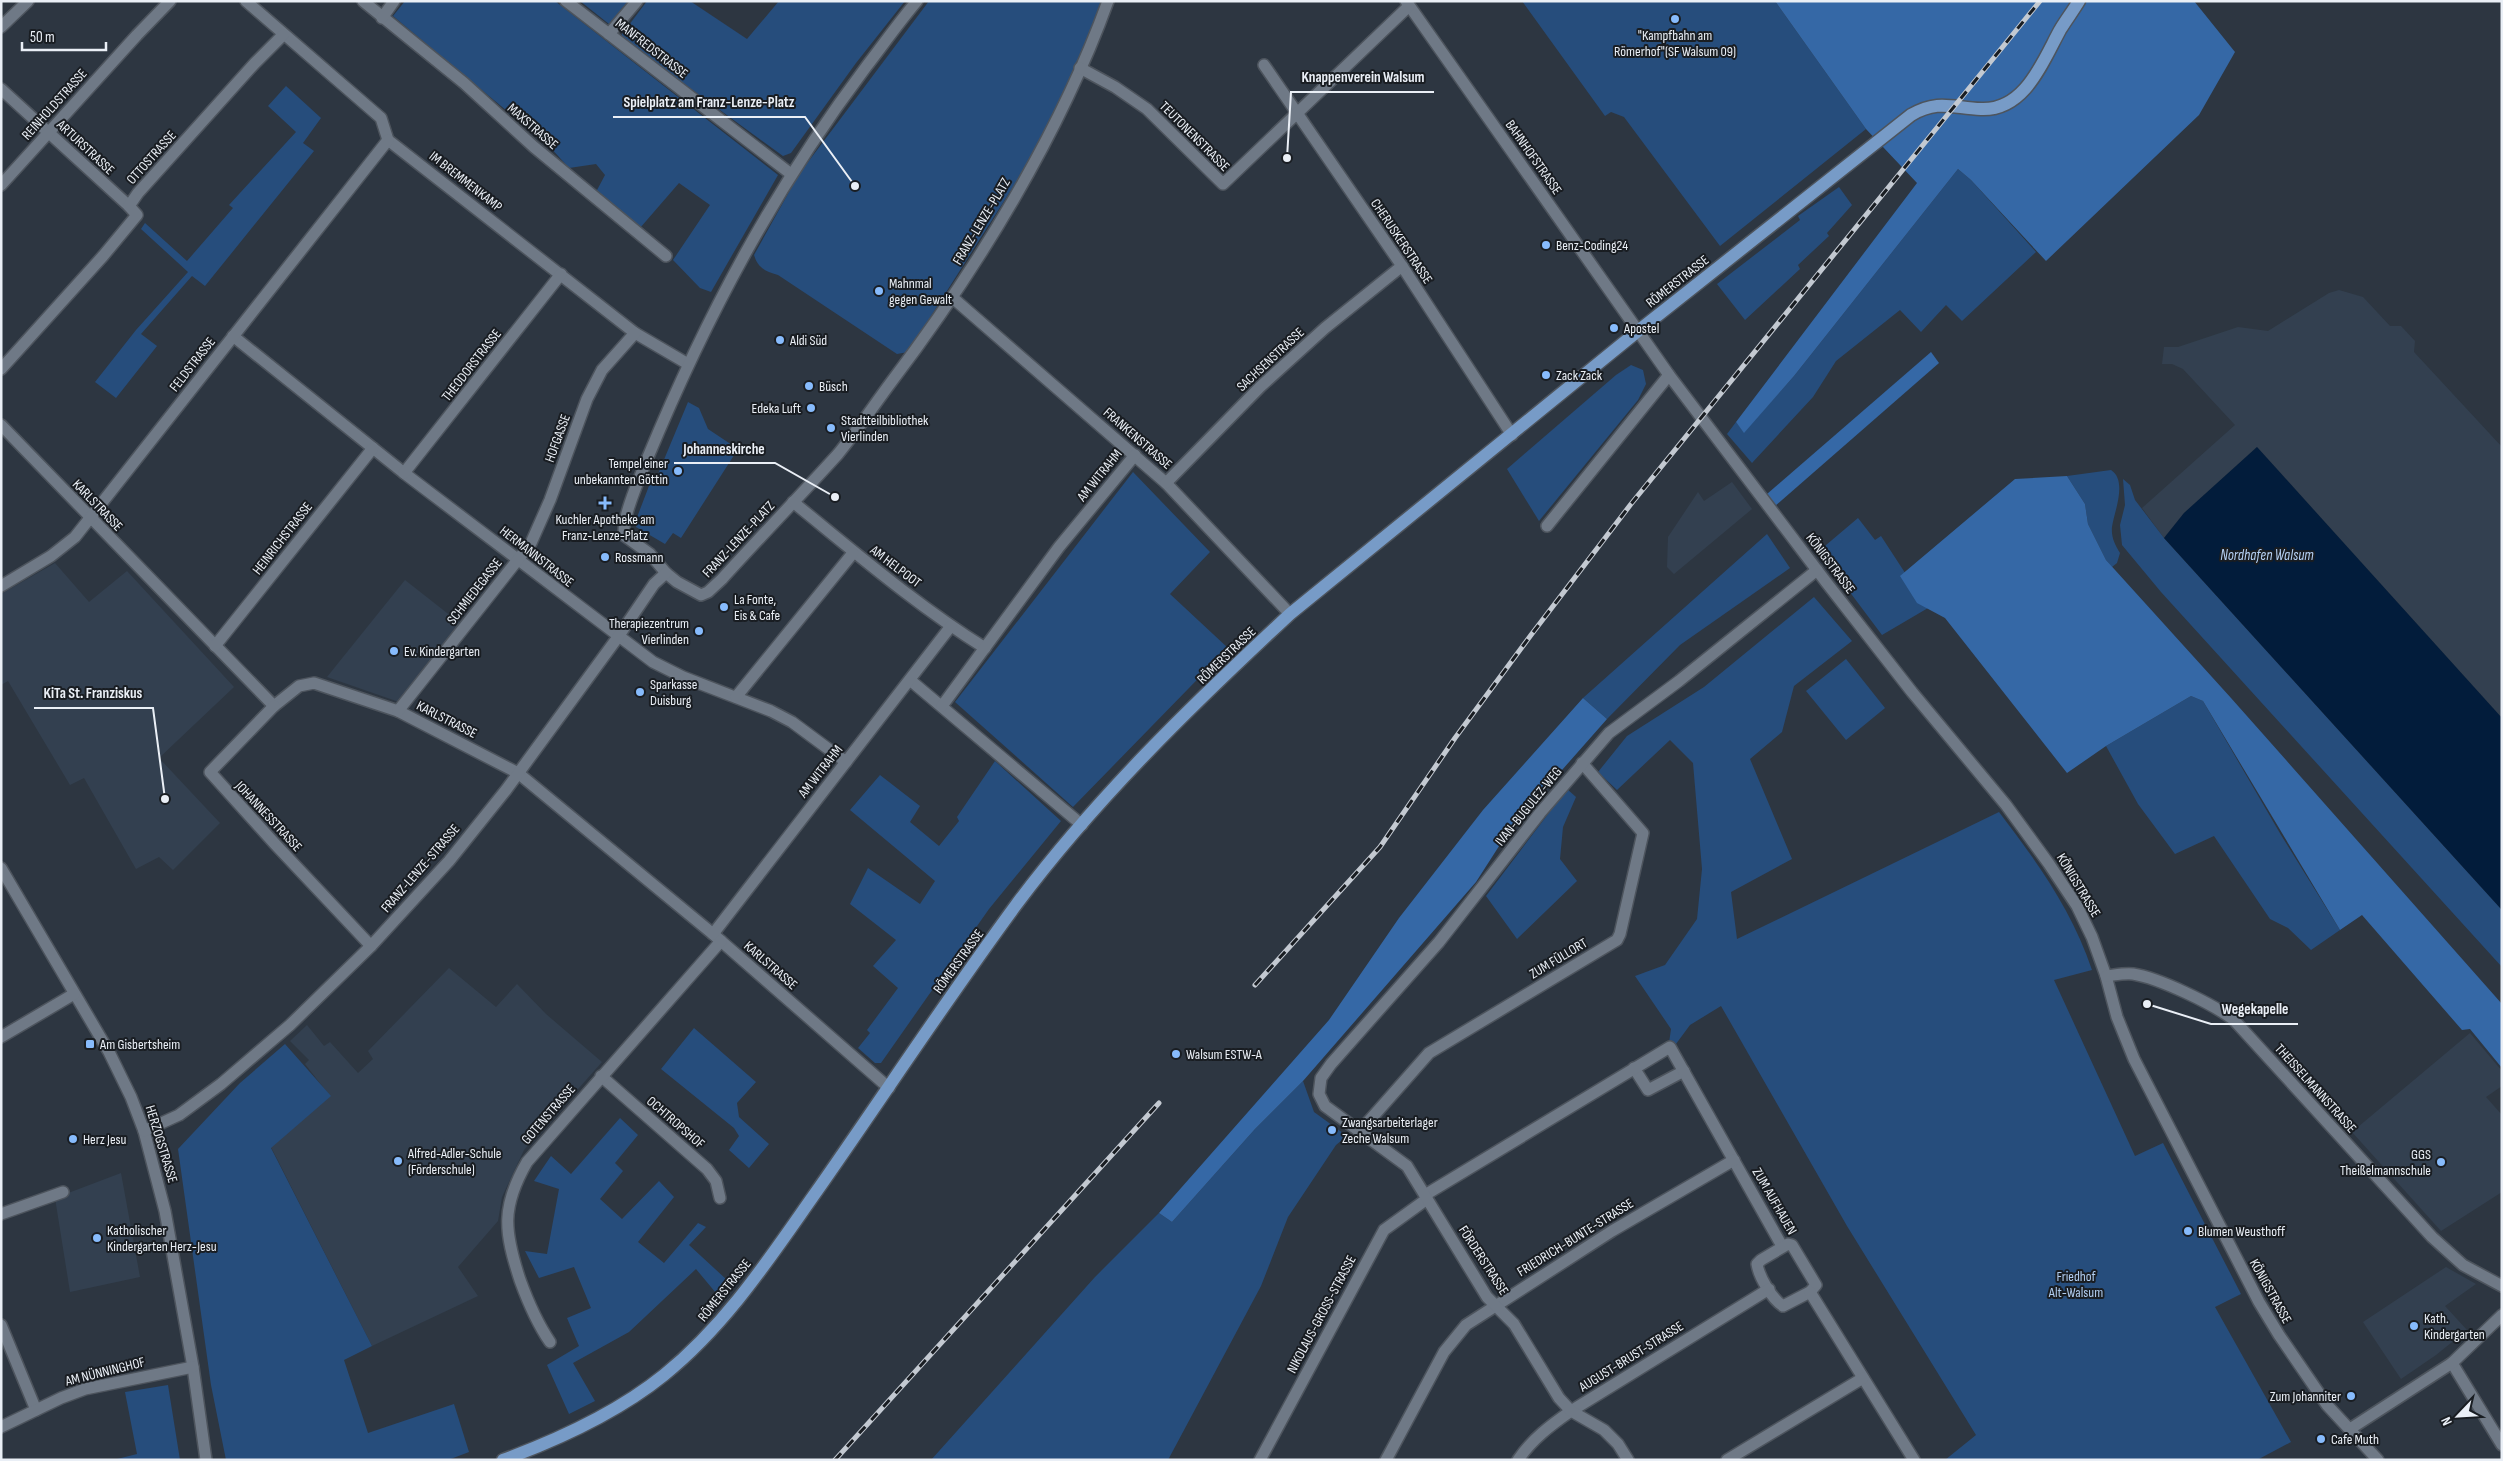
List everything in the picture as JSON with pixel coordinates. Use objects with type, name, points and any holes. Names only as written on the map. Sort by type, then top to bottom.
[{"type":"main road","name":"RÖMERSTRASSE","points":[[503,1460],[583,1426],[609,1412],[645,1389],[695,1348],[752,1282],[889,1088],[948,1000],[1018,903],[1082,825],[1199,702],[1290,614],[1512,435],[1638,330],[1922,109],[1941,104],[1984,109],[2015,98],[2039,70],[2079,1]]},
{"type":"street","points":[[1,26],[28,1]]},
{"type":"street","name":"REINHOLDSTRASSE","points":[[1,184],[170,1]]},
{"type":"street","points":[[246,1],[381,118],[388,140]]},
{"type":"street","name":"MAXSTRASSE","points":[[362,1],[464,83],[548,159],[666,256]]},
{"type":"street","points":[[382,18],[394,1]]},
{"type":"street","name":"MANFREDSTRASSE","points":[[566,1],[791,174]]},
{"type":"street","points":[[609,34],[637,1]]},
{"type":"street","name":"FRANZ-LENZE-PLATZ","points":[[917,1],[824,122],[791,174],[741,260],[688,364],[643,469],[623,530],[625,536],[657,560],[666,573],[690,590],[704,595],[722,579],[838,453],[952,298],[1012,200],[1061,108],[1108,1]]},
{"type":"street","name":"TEUTONENSTRASSE","points":[[1080,68],[1115,87],[1146,109],[1223,184],[1407,4]]},
{"type":"street","name":"BAHNHOFSTRASSE","points":[[1407,4],[1638,330]]},
{"type":"street","name":"OTTOSTRASSE","points":[[1,369],[103,256],[137,215],[129,206],[255,63],[283,35]]},
{"type":"street","name":"CHERUSKERSTRASSE","points":[[1264,65],[1402,266],[1512,435]]},
{"type":"street","name":"ARTURSTRASSE","points":[[1,89],[129,206]]},
{"type":"street","name":"IM BREMMENKAMP","points":[[388,140],[635,333],[688,364]]},
{"type":"street","name":"FELDSTRASSE","points":[[1,586],[51,556],[75,537],[388,140]]},
{"type":"street","name":"SACHSENSTRASSE","points":[[1166,483],[1267,381],[1325,328],[1402,266]]},
{"type":"street","name":"THEODORSTRASSE","points":[[404,473],[561,274]]},
{"type":"street","name":"FRANKENSTRASSE","points":[[952,298],[1135,454],[1166,483],[1290,614]]},
{"type":"street","name":"KÖNIGSTRASSE","points":[[1638,330],[1669,375],[1817,570],[1912,692],[2006,805],[2077,906],[2092,937],[2106,976],[2117,1017],[2134,1059],[2259,1302],[2308,1381],[2326,1405],[2378,1460]]},
{"type":"street","name":"HOFGASSE","points":[[518,560],[531,543],[550,500],[587,398],[602,370],[635,333]]},
{"type":"street","name":"HERMANNSTRASSE","points":[[233,336],[404,473],[618,638],[653,662],[683,677],[736,697],[792,722],[846,762]]},
{"type":"street","points":[[1547,526],[1669,375]]},
{"type":"street","name":"KARLSTRASSE","points":[[1,425],[274,706],[299,686],[314,683],[398,711],[518,773],[717,938],[889,1088]]},
{"type":"street","name":"HEINRICHSTRASSE","points":[[215,646],[373,448]]},
{"type":"street","name":"AM WITRAHM","points":[[942,706],[1059,547],[1135,454]]},
{"type":"street","name":"AM HELPOOT","points":[[793,502],[853,553],[951,626],[985,648]]},
{"type":"street","points":[[736,697],[853,553]]},
{"type":"street","name":"SCHMIEDEGASSE","points":[[398,711],[518,560]]},
{"type":"street","name":"IVAN-BUGULEZ-WEG","points":[[1325,1106],[1319,1094],[1321,1078],[1330,1064],[1439,942],[1582,763],[1609,733],[1625,719],[1679,681],[1817,570]]},
{"type":"street","name":"FRANZ-LENZE-STRASSE","points":[[144,1131],[179,1115],[221,1084],[290,1025],[371,946],[449,861],[518,773],[618,638],[654,584],[666,573]]},
{"type":"street","name":"AM WITRAHM","points":[[717,938],[846,762],[951,626]]},
{"type":"street","points":[[910,680],[1082,825]]},
{"type":"street","name":"JOHANNESSTRASSE","points":[[274,706],[210,772],[274,844],[371,946]]},
{"type":"street","name":"ZUM FÜLLORT","points":[[1361,1130],[1429,1053],[1617,940],[1643,833],[1582,763]]},
{"type":"street","name":"HERZOGSTRASSE","points":[[1,868],[4,881],[109,1052],[131,1097],[144,1131],[165,1211],[193,1368],[206,1460]]},
{"type":"street","name":"GOTENSTRASSE","points":[[550,1342],[528,1302],[509,1245],[508,1206],[515,1182],[527,1162],[717,938]]},
{"type":"street","name":"THEISSELMANNSTRASSE","points":[[2106,976],[2132,974],[2146,977],[2216,1006],[2234,1020],[2432,1237],[2463,1265],[2502,1286]]},
{"type":"street","points":[[1,1037],[74,994]]},
{"type":"street","name":"NIKOLAUS-GROSS-STRASSE","points":[[1260,1460],[1384,1230],[1426,1197],[1670,1047]]},
{"type":"street","name":"ZUM AUFHAUEN","points":[[1670,1047],[1782,1246],[1792,1245],[1816,1285],[1810,1292],[1914,1460]]},
{"type":"street","points":[[1634,1068],[1648,1090],[1684,1072]]},
{"type":"street","name":"OCHTROPSHOF","points":[[601,1076],[707,1169],[716,1181],[720,1198]]},
{"type":"street","name":"FÖRDERSTRASSE","points":[[1325,1106],[1361,1130],[1407,1166],[1494,1305],[1514,1324],[1559,1398],[1571,1410],[1604,1430],[1618,1444],[1628,1460]]},
{"type":"street","name":"FRIEDRICH-BUNTE-STRASSE","points":[[1386,1460],[1444,1352],[1466,1325],[1494,1305],[1612,1231],[1734,1160]]},
{"type":"street","points":[[1,1214],[64,1192]]},
{"type":"street","points":[[1782,1246],[1757,1264],[1758,1270],[1769,1289],[1778,1303],[1783,1306],[1810,1292]]},
{"type":"street","name":"AUGUST-BRUST-STRASSE","points":[[1518,1460],[1527,1446],[1549,1426],[1571,1410],[1769,1289]]},
{"type":"street","points":[[2350,1429],[2452,1363],[2502,1315]]},
{"type":"street","points":[[1,1324],[36,1410]]},
{"type":"street","points":[[2452,1363],[2502,1445]]},
{"type":"street","name":"AM NÜNNINGHOF","points":[[1,1427],[85,1388],[193,1368]]},
{"type":"street","points":[[1727,1460],[1863,1378]]},
{"type":"shaded area","points":[[1775,1],[2194,1],[2235,52],[2199,115],[2046,261],[1971,180],[1958,169],[1794,376],[1744,433],[1736,422],[1917,183],[1866,129]]},
{"type":"shaded area","points":[[2339,290],[2363,297],[2390,326],[2401,326],[2415,341],[2414,352],[2502,447],[2502,718],[2257,447],[2184,513],[2164,538],[2142,508],[2235,425],[2183,369],[2172,364],[2162,364],[2164,347],[2178,347],[2238,327],[2268,331],[2329,293]]},
{"type":"shaded area","points":[[1931,352],[1939,363],[1775,506],[1767,494]]},
{"type":"shaded area","points":[[2067,476],[2085,504],[2088,524],[2106,560],[2502,1004],[2502,1068],[2470,1029],[2462,1030],[2362,915],[2340,930],[2203,701],[2191,696],[2106,746],[2067,773],[1945,618],[1917,603],[1900,576],[2015,479]]},
{"type":"shaded area","points":[[1732,482],[1752,509],[1674,574],[1667,567],[1668,537],[1698,492],[1704,501]]},
{"type":"shaded area","points":[[55,563],[89,602],[127,571],[234,687],[159,758],[220,823],[173,870],[159,857],[136,869],[84,778],[70,785],[8,681],[1,685],[1,594]]},
{"type":"shaded area","name":"Ev. Kindergarten","points":[[405,580],[461,624],[399,702],[327,677]]},
{"type":"shaded area","points":[[1583,698],[1607,719],[1510,829],[1476,882],[1303,1081],[1255,1129],[1172,1222],[1159,1213],[1329,1020],[1399,918],[1483,810]]},
{"type":"shaded area","name":"Alfred-Adler-Schule (Förderschule)","points":[[449,968],[496,1007],[517,984],[546,1014],[602,1062],[524,1150],[502,1197],[498,1221],[458,1267],[478,1296],[372,1346],[271,1147],[330,1096],[305,1064],[309,1060],[290,1041],[307,1025],[324,1046],[330,1042],[358,1073],[373,1059],[368,1051]]},
{"type":"shaded area","name":"GGS Theißelmannschule","points":[[2470,1033],[2502,1071],[2502,1086],[2486,1097],[2502,1115],[2502,1192],[2441,1231],[2352,1132]]},
{"type":"shaded area","name":"Katholischer Kindergarten Herz-Jesu","points":[[121,1173],[140,1277],[70,1292],[55,1198]]},
{"type":"shaded area","name":"Kath. Kindergarten","points":[[2446,1267],[2476,1284],[2445,1306],[2467,1330],[2436,1355],[2401,1379],[2363,1322]]},
{"type":"green space","points":[[405,1],[555,1],[778,175],[711,292],[700,288],[673,260],[710,205],[679,183],[640,228],[596,192],[605,175],[596,164],[569,168],[550,147],[393,16]]},
{"type":"green space","points":[[580,1],[628,1],[609,24]]},
{"type":"green space","points":[[647,1],[690,1],[747,39],[779,1],[905,1],[856,63],[791,153],[783,156],[620,37]]},
{"type":"green space","points":[[929,1],[1101,1],[1078,67],[1029,162],[908,352],[897,354],[778,275],[763,268],[754,255],[799,174]]},
{"type":"green space","points":[[1522,1],[1775,1],[1866,129],[1720,246],[1624,117],[1611,112],[1605,116]]},
{"type":"green space","points":[[286,86],[321,118],[303,143],[314,151],[205,286],[192,276],[141,334],[157,346],[116,398],[95,382],[136,330],[188,272],[141,229],[145,223],[187,261],[233,208],[229,205],[296,132],[268,106]]},
{"type":"green space","points":[[1958,169],[1971,180],[2036,252],[1962,321],[1946,305],[1921,332],[1900,310],[1836,361],[1813,397],[1752,463],[1727,434],[1736,422],[1744,432],[1794,376]]},
{"type":"green space","points":[[1839,187],[1852,205],[1827,233],[1829,236],[1798,265],[1800,269],[1745,320],[1717,284],[1800,220],[1798,216]]},
{"type":"green space","points":[[1631,365],[1643,370],[1646,384],[1638,400],[1539,521],[1507,469],[1616,375]]},
{"type":"green space","points":[[688,402],[699,408],[708,429],[738,449],[681,538],[673,533],[665,544],[636,527],[636,520],[652,478],[658,474]]},
{"type":"green space","points":[[2111,470],[2119,481],[2119,497],[2112,534],[2120,553],[2117,563],[2112,567],[2106,560],[2088,524],[2085,504],[2067,476]]},
{"type":"green space","points":[[1133,472],[1210,552],[1170,594],[1228,648],[1073,807],[955,702]]},
{"type":"green space","points":[[2123,479],[2130,485],[2135,500],[2164,538],[2502,910],[2502,967],[2161,592],[2122,545],[2120,525],[2125,505]]},
{"type":"green space","points":[[1858,518],[1875,540],[1881,536],[1928,608],[1882,635],[1819,551]]},
{"type":"green space","points":[[1767,534],[1790,568],[1680,645],[1607,719],[1583,698]]},
{"type":"green space","name":"Friedhof Alt-Walsum","points":[[1814,597],[1852,641],[1794,686],[1782,732],[1750,759],[1792,859],[1731,892],[1737,939],[1999,812],[2027,849],[2052,887],[2084,948],[2092,970],[2054,980],[2135,1156],[2163,1143],[2241,1294],[2215,1307],[2291,1442],[2257,1460],[1945,1460],[1976,1435],[1847,1226],[1721,1006],[1690,1025],[1673,1048],[1669,1043],[1671,1029],[1635,976],[1665,965],[1697,919],[1702,869],[1693,763],[1670,740],[1617,790],[1598,772],[1627,736],[1704,687]]},
{"type":"green space","points":[[1846,659],[1885,708],[1846,740],[1806,691]]},
{"type":"green space","points":[[2191,696],[2203,701],[2281,835],[2340,930],[2311,950],[2288,928],[2270,919],[2214,836],[2175,854],[2138,804],[2106,746]]},
{"type":"green space","points":[[995,761],[1061,821],[989,909],[881,1063],[875,1063],[858,1048],[870,1033],[867,1030],[898,988],[873,966],[896,940],[850,904],[868,868],[920,904],[935,881],[850,810],[880,775],[920,806],[910,822],[939,846],[959,821],[957,817]]},
{"type":"green space","points":[[1567,789],[1576,797],[1563,827],[1560,859],[1577,881],[1517,939],[1486,896]]},
{"type":"green space","points":[[694,1028],[756,1082],[737,1103],[739,1117],[769,1144],[749,1168],[729,1150],[739,1136],[734,1128],[661,1069]]},
{"type":"green space","points":[[285,1044],[331,1096],[271,1148],[372,1346],[344,1360],[368,1433],[454,1404],[469,1452],[448,1460],[226,1460],[211,1385],[178,1149],[240,1083]]},
{"type":"green space","points":[[1303,1081],[1314,1112],[1347,1136],[1336,1145],[1288,1217],[1261,1286],[1168,1460],[931,1460],[1095,1277],[1159,1213],[1172,1222],[1255,1129]]},
{"type":"green space","points":[[620,1118],[638,1135],[615,1163],[623,1171],[600,1199],[622,1219],[659,1181],[674,1197],[638,1242],[664,1263],[698,1223],[706,1227],[689,1245],[727,1280],[716,1293],[696,1269],[629,1332],[573,1363],[595,1401],[569,1414],[547,1365],[579,1346],[567,1318],[591,1308],[574,1267],[539,1278],[525,1251],[547,1254],[559,1189],[534,1181],[551,1156],[571,1174]]},
{"type":"green space","points":[[168,1385],[180,1460],[113,1460],[137,1454],[125,1392]]},
{"type":"water","name":"Nordhafen Walsum","points":[[2257,447],[2502,718],[2502,910],[2164,538],[2184,513]]},
{"type":"railway","points":[[1255,985],[1380,847],[1455,738],[1631,504],[2040,1]]},
{"type":"railway","points":[[835,1460],[1159,1103]]},
{"type":"place","name":"\"Kampfbahn am Römerhof\"(SF Walsum 09)","points":[[1675,19]]},
{"type":"place","name":"Knappenverein Walsum","points":[[1287,158]]},
{"type":"place","name":"Spielplatz am Franz-Lenze-Platz","points":[[855,186]]},
{"type":"place","name":"Benz-Coding24","points":[[1546,245]]},
{"type":"place","name":"Mahnmal gegen Gewalt","points":[[879,291]]},
{"type":"place","name":"Apostel","points":[[1614,328]]},
{"type":"place","name":"Aldi Süd","points":[[780,340]]},
{"type":"place","name":"Zack Zack","points":[[1546,375]]},
{"type":"place","name":"Büsch","points":[[809,386]]},
{"type":"place","name":"Edeka Luft","points":[[811,408]]},
{"type":"place","name":"Stadtteilbibliothek Vierlinden","points":[[831,428]]},
{"type":"place","name":"Tempel einer unbekannten Göttin","points":[[678,471]]},
{"type":"place","name":"Johanneskirche","points":[[835,497]]},
{"type":"place","name":"Kuchler Apotheke am Franz-Lenze-Platz","points":[[605,503]]},
{"type":"place","name":"Rossmann","points":[[605,557]]},
{"type":"place","name":"La Fonte, Eis & Cafe","points":[[724,607]]},
{"type":"place","name":"Therapiezentrum Vierlinden","points":[[699,631]]},
{"type":"place","name":"Ev. Kindergarten","points":[[394,651]]},
{"type":"place","name":"Sparkasse Duisburg","points":[[640,692]]},
{"type":"place","name":"KiTa St. Franziskus","points":[[165,799]]},
{"type":"place","name":"Wegekapelle","points":[[2147,1004]]},
{"type":"place","name":"Am Gisbertsheim","points":[[90,1044]]},
{"type":"place","name":"Walsum ESTW-A","points":[[1176,1054]]},
{"type":"place","name":"Zwangsarbeiterlager Zeche Walsum","points":[[1332,1130]]},
{"type":"place","name":"Herz Jesu","points":[[73,1139]]},
{"type":"place","name":"Alfred-Adler-Schule (Förderschule)","points":[[398,1161]]},
{"type":"place","name":"GGS Theißelmannschule","points":[[2441,1162]]},
{"type":"place","name":"Blumen Weusthoff","points":[[2188,1231]]},
{"type":"place","name":"Katholischer Kindergarten Herz-Jesu","points":[[97,1238]]},
{"type":"place","name":"Kath. Kindergarten","points":[[2414,1326]]},
{"type":"place","name":"Zum Johanniter","points":[[2351,1396]]},
{"type":"place","name":"Cafe Muth","points":[[2321,1439]]}]
